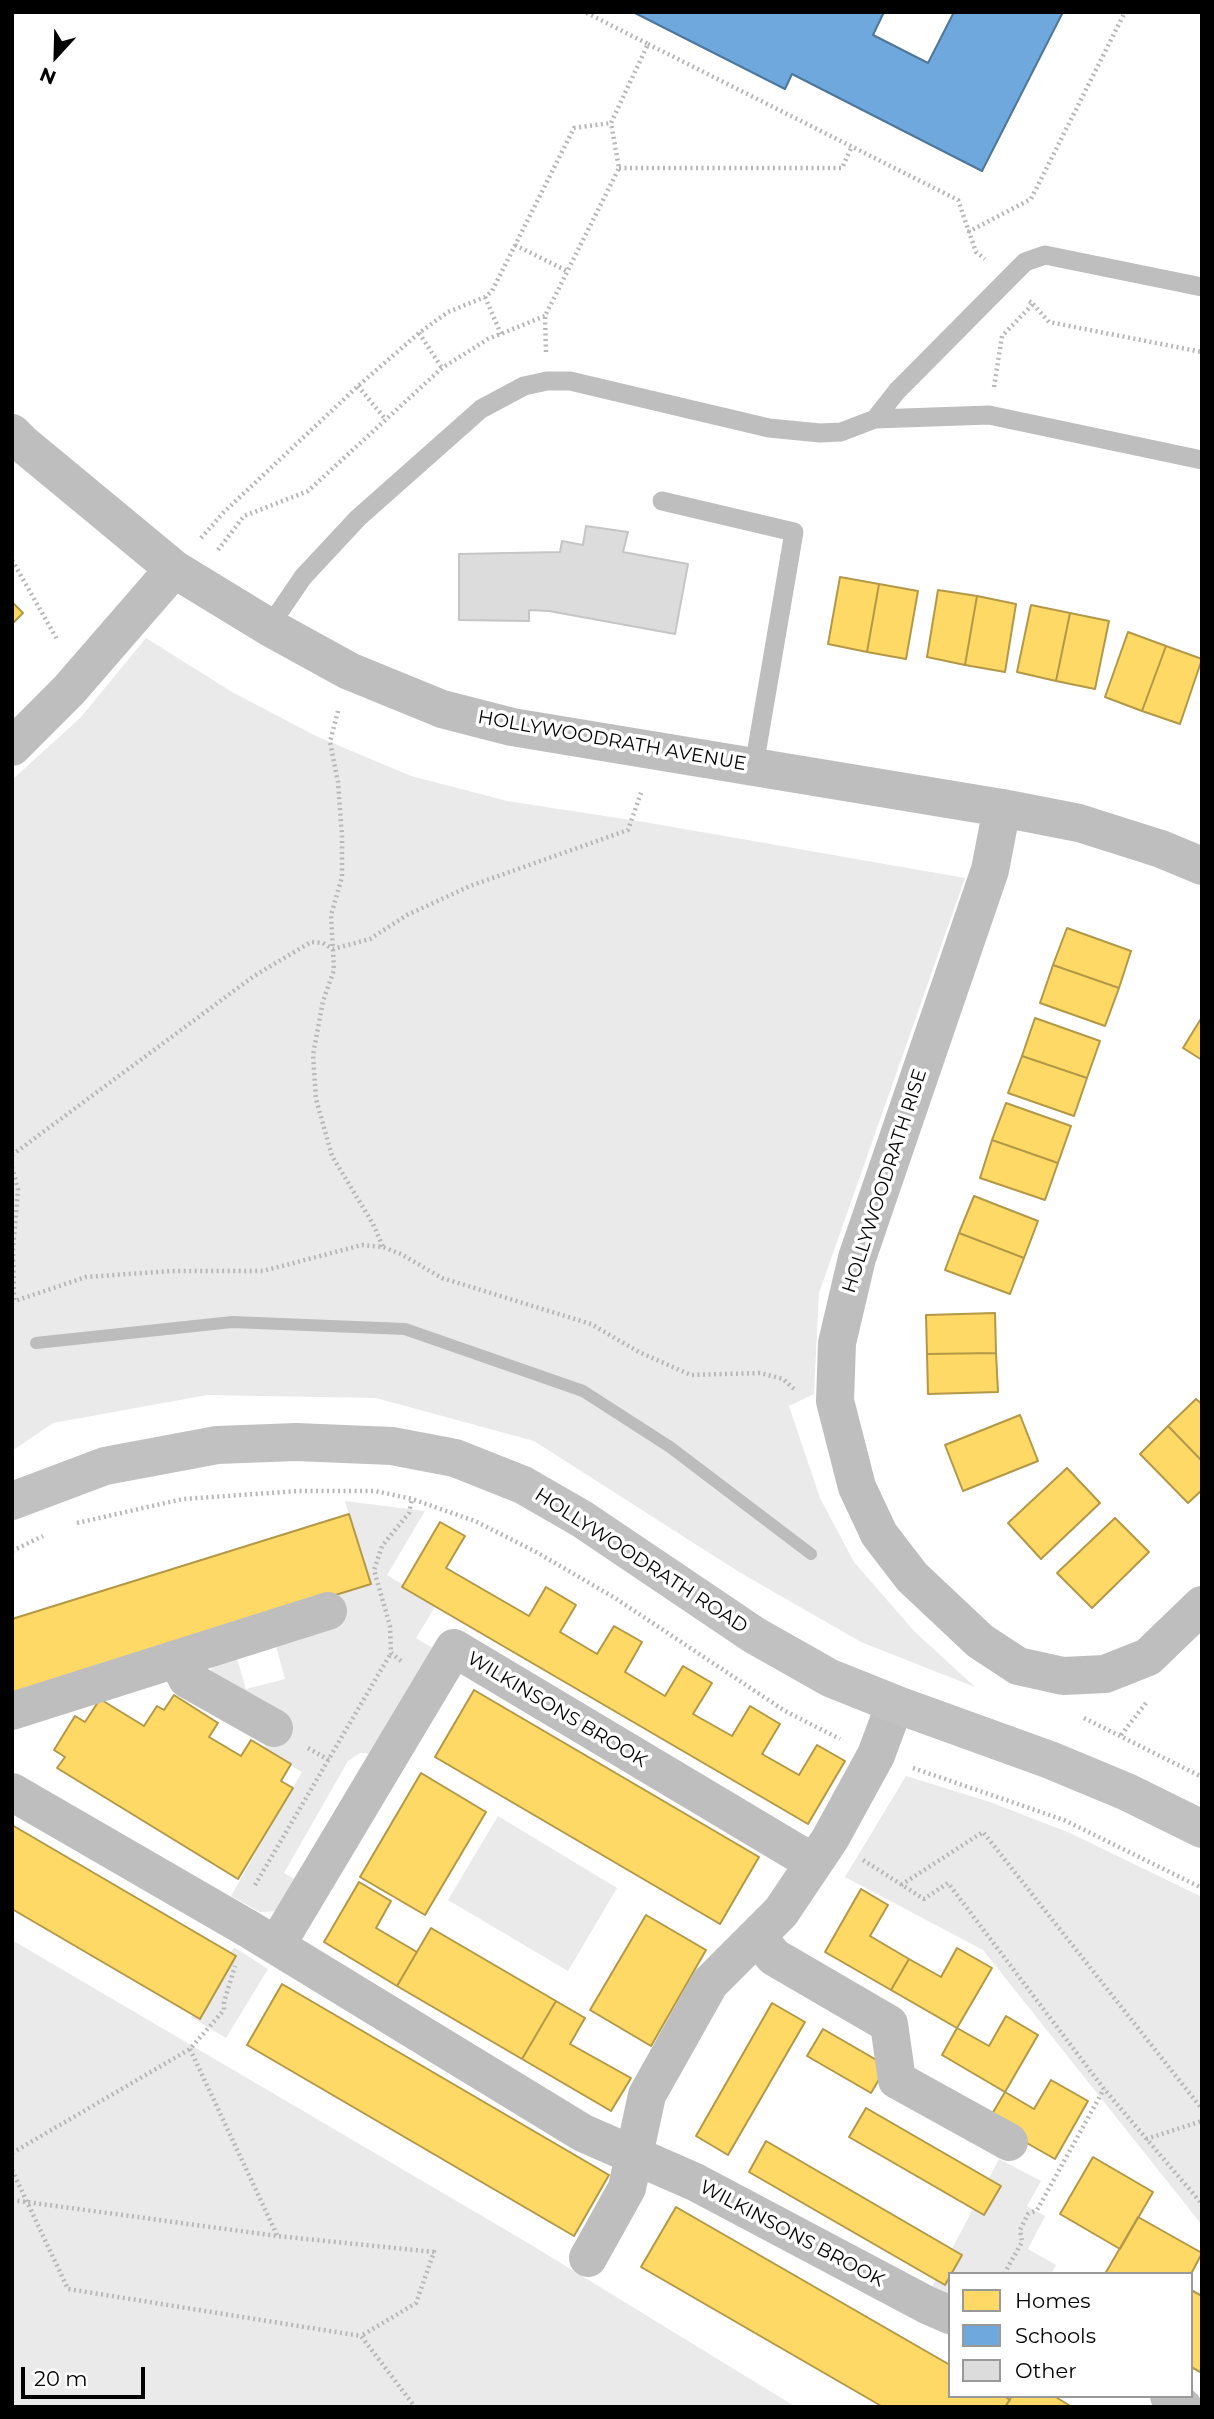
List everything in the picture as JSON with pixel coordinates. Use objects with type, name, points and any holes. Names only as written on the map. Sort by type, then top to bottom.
[{"type":"main road","name":"HOLLYWOODRATH ROAD","points":[[12,1501],[105,1466],[217,1446],[296,1442],[393,1446],[455,1458],[523,1485],[582,1519],[754,1635],[830,1678],[1050,1760],[1127,1792],[1202,1829]]},
{"type":"street","name":"HOLLYWOODRATH AVENUE","points":[[12,433],[174,569],[269,627],[349,671],[442,709],[512,727],[1079,823],[1161,849],[1202,866]]},
{"type":"street","points":[[12,747],[79,678],[174,569]]},
{"type":"street","name":"HOLLYWOODRATH RISE","points":[[1002,808],[990,870],[857,1258],[837,1343],[835,1401],[857,1487],[879,1534],[912,1577],[980,1641],[1018,1667],[1063,1676],[1105,1674],[1148,1657],[1202,1605]]},
{"type":"street","points":[[12,1711],[328,1611]]},
{"type":"street","name":"WILKINSONS BROOK","points":[[276,1946],[454,1648],[822,1852]]},
{"type":"street","points":[[177,1659],[187,1679],[274,1728]]},
{"type":"street","points":[[588,2258],[627,2188],[647,2095],[710,1983],[781,1912],[822,1852],[876,1755],[895,1704]]},
{"type":"street","name":"WILKINSONS BROOK","points":[[12,1793],[276,1946],[583,2133],[695,2182],[948,2314]]},
{"type":"street","points":[[757,1936],[774,1957],[889,2024],[897,2080],[1009,2142]]},
{"type":"lane","points":[[875,419],[897,391],[1025,262],[1045,256],[1202,287]]},
{"type":"lane","points":[[269,627],[303,577],[358,518],[481,409],[524,386],[547,381],[570,381],[769,428],[820,433],[841,432],[875,419],[989,415],[1202,460]]},
{"type":"lane","points":[[662,501],[794,532],[754,766]]},
{"type":"path","points":[[585,12],[958,200],[976,251],[1049,321],[1202,352]]},
{"type":"path","points":[[968,232],[1031,199],[1125,12]]},
{"type":"path","points":[[547,381],[545,316],[619,168],[611,123],[648,44]]},
{"type":"path","points":[[224,512],[419,332],[448,312],[485,297],[492,291],[574,128],[611,123]]},
{"type":"path","points":[[619,168],[842,168],[852,146]]},
{"type":"path","points":[[515,245],[567,271]]},
{"type":"path","points":[[485,297],[501,334]]},
{"type":"path","points":[[989,415],[1002,336],[1033,304]]},
{"type":"path","points":[[240,522],[244,516],[308,491],[442,368],[488,339],[545,316]]},
{"type":"path","points":[[419,332],[442,368]]},
{"type":"path","points":[[358,386],[386,420]]},
{"type":"path","points":[[12,560],[79,678]]},
{"type":"path","points":[[349,671],[330,742],[338,782],[342,836],[342,877],[331,915],[334,970],[323,1000],[313,1055],[316,1099],[332,1156],[373,1224],[383,1247]]},
{"type":"path","points":[[12,1155],[254,976],[311,942],[323,943],[333,949],[370,939],[407,915],[470,886],[628,830],[657,750]]},
{"type":"path","points":[[12,1167],[18,1190],[13,1250],[13,1301],[86,1278],[171,1271],[263,1271],[329,1256],[362,1245],[383,1247],[401,1254],[442,1278],[591,1324],[639,1352],[691,1375],[760,1373],[783,1379],[800,1394]]},
{"type":"path","points":[[65,1526],[183,1499],[299,1491],[376,1491],[412,1499],[475,1521],[538,1553],[615,1598],[785,1711],[820,1730],[876,1755],[1064,1820],[1202,1888]]},
{"type":"path","points":[[412,1499],[409,1513],[383,1546],[374,1570],[390,1626],[391,1653],[433,1684]]},
{"type":"path","points":[[12,1551],[54,1531]]},
{"type":"path","points":[[901,1885],[983,1832],[1202,2109]]},
{"type":"path","points":[[822,1852],[901,1885],[925,1899],[948,1883],[1104,2089],[1202,2204]]},
{"type":"path","points":[[190,2049],[277,2236]]},
{"type":"path","points":[[1005,2272],[1022,2242],[1020,2231],[1028,2214],[1037,2210],[1104,2089]]},
{"type":"path","points":[[1146,2139],[1202,2121]]},
{"type":"path","points":[[12,2170],[29,2202],[68,2289],[361,2336],[416,2302],[433,2252],[277,2236],[29,2202],[12,2200]]},
{"type":"path","points":[[361,2336],[415,2407]]},
{"type":"shaded area","points":[[146,638],[232,692],[316,736],[411,776],[507,801],[965,878],[819,1293],[814,1394],[789,1406],[820,1498],[854,1562],[914,1631],[975,1687],[861,1642],[739,1572],[534,1441],[376,1398],[207,1395],[53,1423],[12,1451],[12,780],[81,717]]},
{"type":"shaded area","points":[[345,1501],[425,1511],[387,1575],[436,1605],[416,1638],[436,1650],[374,1754],[360,1753],[348,1761],[284,1873],[298,1881],[281,1911],[260,1912],[231,1896],[302,1772],[263,1749],[279,1723],[205,1680],[219,1657],[235,1652],[246,1689],[285,1679],[274,1639],[331,1588],[367,1577]]},
{"type":"shaded area","points":[[906,1776],[990,1802],[1070,1833],[1202,1897],[1202,2225],[983,1950],[845,1877]]},
{"type":"shaded area","points":[[498,1816],[617,1888],[568,1971],[448,1900]]},
{"type":"shaded area","points":[[12,1940],[528,2243],[796,2407],[12,2407]]},
{"type":"shaded area","points":[[234,1947],[268,1969],[226,2038],[191,2017]]},
{"type":"shaded area","points":[[999,2159],[1041,2181],[1027,2206],[1045,2216],[1028,2249],[1056,2265],[1052,2272],[948,2272],[948,2297],[931,2289]]},
{"type":"building: Homes","points":[[840,577],[879,584],[867,652],[828,644]]},
{"type":"building: Homes","points":[[879,584],[918,591],[906,659],[867,652]]},
{"type":"building: Homes","points":[[938,590],[977,596],[965,665],[927,657]]},
{"type":"building: Homes","points":[[977,596],[1016,604],[1005,672],[965,665]]},
{"type":"building: Homes","points":[[12,602],[23,613],[12,624]]},
{"type":"building: Homes","points":[[1031,605],[1070,613],[1056,681],[1017,672]]},
{"type":"building: Homes","points":[[1070,613],[1109,621],[1095,689],[1056,681]]},
{"type":"building: Homes","points":[[1128,632],[1166,646],[1142,711],[1105,697]]},
{"type":"building: Homes","points":[[1166,646],[1202,659],[1180,724],[1142,711]]},
{"type":"building: Homes","points":[[1067,928],[1131,951],[1119,988],[1053,965]]},
{"type":"building: Homes","points":[[1053,965],[1119,988],[1105,1026],[1040,1003]]},
{"type":"building: Homes","points":[[1202,1017],[1202,1060],[1183,1048]]},
{"type":"building: Homes","points":[[1035,1018],[1100,1041],[1087,1078],[1022,1056]]},
{"type":"building: Homes","points":[[1022,1056],[1087,1078],[1074,1116],[1008,1093]]},
{"type":"building: Homes","points":[[1006,1103],[1071,1126],[1058,1163],[992,1140]]},
{"type":"building: Homes","points":[[992,1140],[1058,1163],[1045,1200],[980,1178]]},
{"type":"building: Homes","points":[[974,1196],[1038,1221],[1024,1258],[959,1233]]},
{"type":"building: Homes","points":[[959,1233],[1024,1258],[1010,1294],[945,1270]]},
{"type":"building: Homes","points":[[995,1313],[996,1353],[927,1354],[926,1315]]},
{"type":"building: Homes","points":[[996,1353],[998,1392],[928,1394],[927,1354]]},
{"type":"building: Homes","points":[[1196,1399],[1202,1404],[1202,1461],[1168,1426]]},
{"type":"building: Homes","points":[[1020,1415],[1038,1461],[963,1491],[945,1445]]},
{"type":"building: Homes","points":[[1168,1426],[1202,1461],[1202,1490],[1188,1503],[1140,1454]]},
{"type":"building: Homes","points":[[1067,1468],[1100,1503],[1041,1559],[1008,1523]]},
{"type":"building: Homes","points":[[349,1514],[371,1584],[12,1695],[12,1619]]},
{"type":"building: Homes","points":[[1115,1518],[1149,1552],[1092,1608],[1057,1573]]},
{"type":"building: Homes","points":[[440,1522],[465,1536],[446,1568],[529,1616],[546,1587],[576,1605],[560,1632],[597,1654],[614,1626],[642,1642],[625,1672],[665,1696],[683,1666],[712,1683],[693,1714],[732,1736],[750,1706],[780,1724],[762,1754],[799,1775],[817,1745],[845,1761],[808,1824],[402,1587]]},
{"type":"building: Homes","points":[[474,1690],[759,1857],[720,1924],[435,1757]]},
{"type":"building: Homes","points":[[174,1695],[218,1723],[209,1737],[241,1756],[251,1740],[291,1764],[281,1781],[293,1788],[238,1879],[57,1768],[65,1757],[54,1750],[75,1716],[85,1722],[100,1699],[144,1726],[157,1706],[164,1710]]},
{"type":"building: Homes","points":[[421,1773],[486,1812],[425,1915],[360,1877]]},
{"type":"building: Homes","points":[[12,1825],[236,1956],[200,2019],[12,1909]]},
{"type":"building: Homes","points":[[359,1882],[391,1901],[376,1928],[417,1952],[397,1986],[324,1942]]},
{"type":"building: Homes","points":[[861,1889],[888,1905],[870,1936],[909,1959],[891,1990],[825,1952]]},
{"type":"building: Homes","points":[[646,1915],[706,1950],[651,2046],[590,2010]]},
{"type":"building: Homes","points":[[431,1928],[556,2001],[522,2059],[397,1986]]},
{"type":"building: Homes","points":[[957,1948],[992,1968],[957,2028],[891,1990],[909,1959],[941,1977]]},
{"type":"building: Homes","points":[[282,1984],[609,2175],[574,2236],[247,2045]]},
{"type":"building: Homes","points":[[556,2001],[585,2018],[570,2044],[631,2078],[611,2111],[522,2059]]},
{"type":"building: Homes","points":[[772,2003],[805,2022],[728,2155],[696,2136]]},
{"type":"building: Homes","points":[[1006,2016],[1038,2035],[1005,2092],[942,2055],[957,2028],[989,2046]]},
{"type":"building: Homes","points":[[823,2029],[887,2066],[871,2093],[807,2056]]},
{"type":"building: Homes","points":[[1051,2080],[1088,2101],[1055,2159],[988,2121],[1005,2092],[1034,2109]]},
{"type":"building: Homes","points":[[866,2108],[1001,2186],[984,2215],[849,2137]]},
{"type":"building: Homes","points":[[766,2141],[962,2255],[952,2272],[948,2272],[945,2285],[749,2172]]},
{"type":"building: Homes","points":[[1093,2157],[1153,2192],[1120,2249],[1060,2214]]},
{"type":"building: Homes","points":[[676,2207],[948,2364],[948,2398],[1010,2400],[1005,2407],[883,2407],[641,2267]]},
{"type":"building: Homes","points":[[1138,2217],[1202,2253],[1192,2272],[1106,2272]]},
{"type":"building: Homes","points":[[1193,2291],[1202,2296],[1202,2373],[1193,2368]]},
{"type":"building: Homes","points":[[1011,2398],[1057,2398],[1072,2407],[1005,2407]]},
{"type":"building: Schools","points":[[633,12],[884,12],[873,35],[928,63],[954,12],[1063,12],[982,171],[792,74],[785,89]]},
{"type":"building: Other","points":[[586,526],[628,532],[623,552],[688,564],[675,634],[549,611],[529,610],[529,621],[459,620],[459,554],[560,552],[562,541],[583,545]]},
{"type":"waterway","points":[[36,1343],[232,1322],[405,1329],[583,1391],[670,1447],[811,1554]]}]
